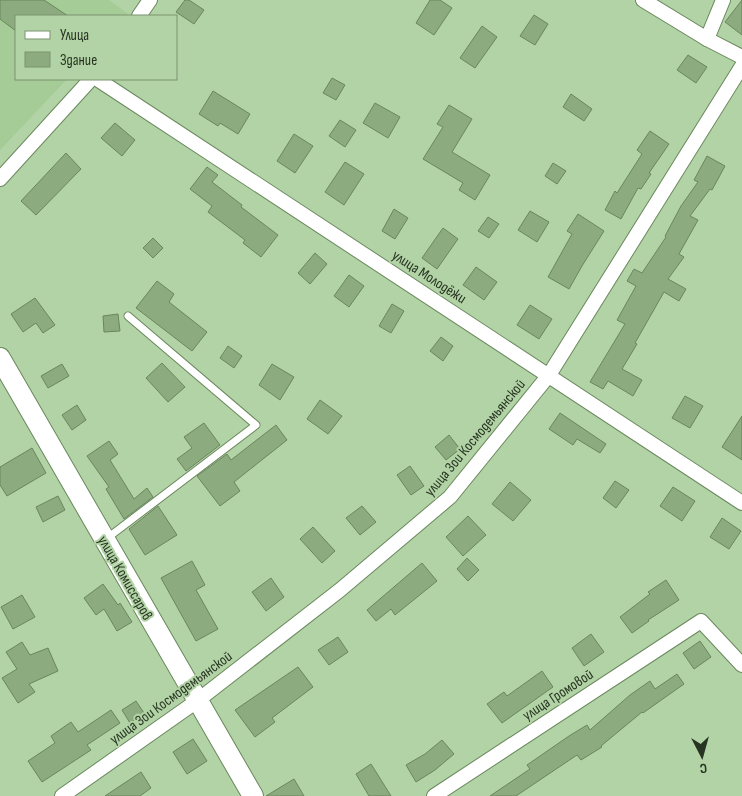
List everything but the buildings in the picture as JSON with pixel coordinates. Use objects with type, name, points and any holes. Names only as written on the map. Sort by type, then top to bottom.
[{"type":"main road","name":"улица Комиссаров","points":[[0,358],[253,796]]},
{"type":"street","points":[[140,15],[150,0]]},
{"type":"street","points":[[643,0],[707,39],[742,57]]},
{"type":"street","points":[[707,39],[723,0]]},
{"type":"street","name":"улица Зои Космодемьянской","points":[[62,796],[197,701],[340,590],[450,497],[549,375],[742,66]]},
{"type":"street","points":[[0,179],[90,80]]},
{"type":"street","name":"улица Молодёжи","points":[[99,80],[742,503]]},
{"type":"street","name":"улица Громовой","points":[[434,796],[701,621],[742,665]]},
{"type":"lane","points":[[104,541],[256,425],[128,316]]},
{"type":"shaded area","points":[[0,0],[109,0],[128,14],[15,15],[15,80],[66,80],[0,150]]}]
